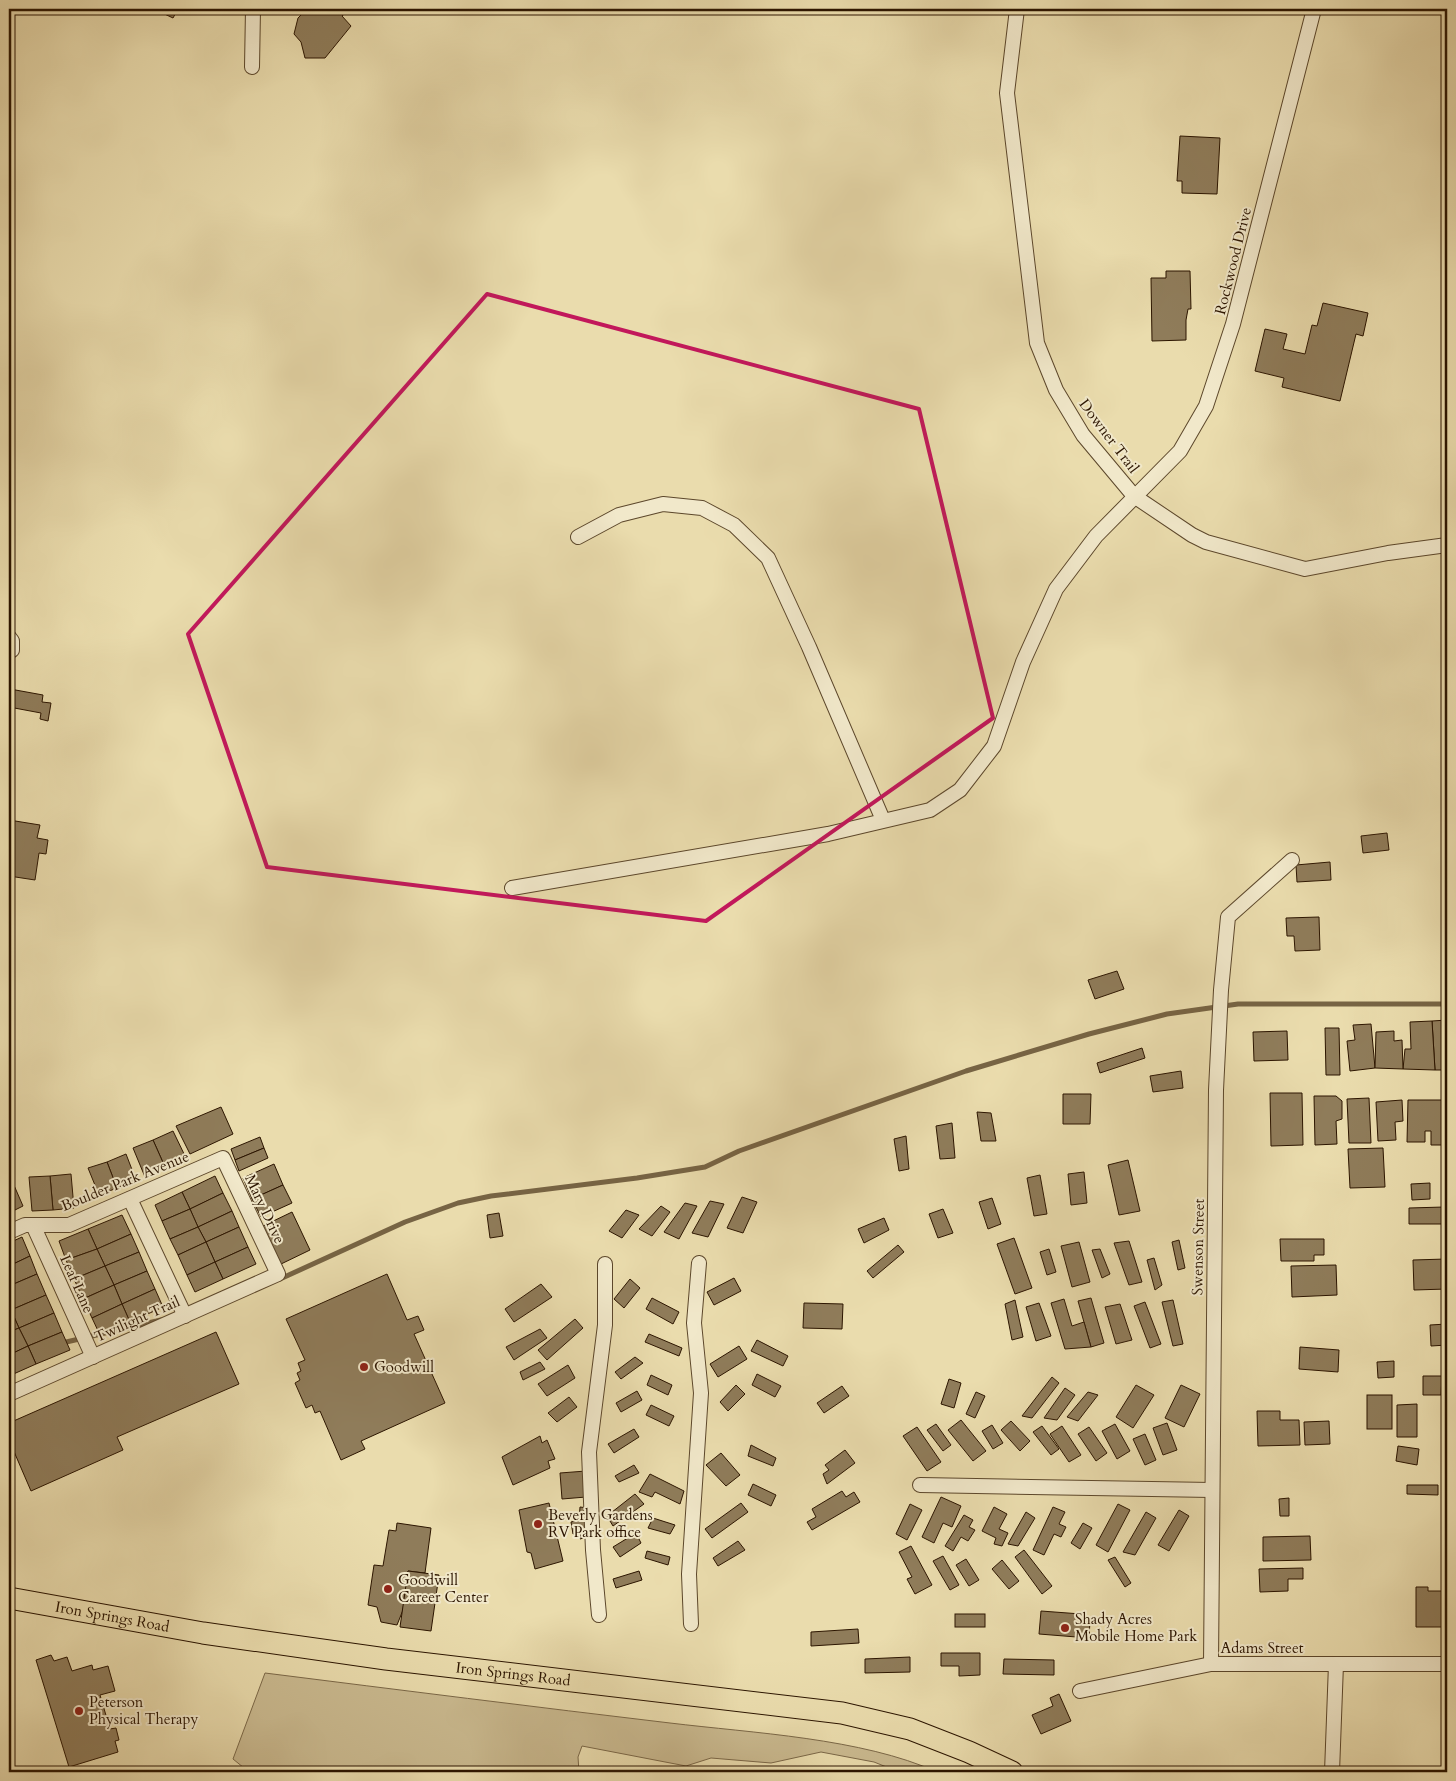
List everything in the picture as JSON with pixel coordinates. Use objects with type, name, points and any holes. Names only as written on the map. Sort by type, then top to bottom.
[{"type":"main road","name":"Iron Springs Road","points":[[9,1598],[203,1632],[386,1658],[842,1713],[910,1729],[969,1752],[1012,1772]]},
{"type":"street","points":[[252,67],[253,9]]},
{"type":"street","name":"Downer Trail","points":[[1016,9],[1007,93],[1037,343],[1056,390],[1083,435],[1134,496],[1192,535],[1206,542],[1305,569],[1388,553],[1447,545]]},
{"type":"street","name":"Rockwood Drive","points":[[512,888],[828,834],[930,810],[960,790],[994,746],[1024,662],[1056,589],[1096,536],[1180,451],[1206,406],[1233,324],[1314,9]]},
{"type":"street","points":[[578,538],[619,515],[663,504],[702,508],[734,525],[768,558],[809,647],[883,820]]},
{"type":"street","points":[[9,636],[12,641],[12,650],[9,652]]},
{"type":"street","name":"Swenson Street","points":[[1211,1664],[1216,1090],[1221,990],[1228,917],[1292,860]]},
{"type":"street","name":"Boulder Park Avenue","points":[[9,1232],[25,1225],[69,1225],[223,1158]]},
{"type":"street","name":"Mary Drive","points":[[223,1158],[278,1274]]},
{"type":"street","points":[[130,1199],[185,1316]]},
{"type":"street","name":"Leaf Lane","points":[[33,1225],[93,1357]]},
{"type":"street","points":[[691,1624],[689,1574],[701,1393],[694,1323],[699,1262]]},
{"type":"street","points":[[599,1615],[593,1550],[589,1452],[604,1325],[604,1264]]},
{"type":"street","name":"Twilight Trail","points":[[9,1394],[278,1274]]},
{"type":"street","points":[[920,1485],[1212,1490]]},
{"type":"street","name":"Adams Street","points":[[1080,1691],[1211,1664],[1447,1664]]},
{"type":"street","points":[[1332,1772],[1336,1664]]},
{"type":"highlighted area","points":[[487,294],[919,409],[993,718],[706,921],[267,867],[188,634]]},
{"type":"shaded area","points":[[265,1673],[841,1744],[875,1751],[937,1772],[899,1772],[874,1762],[821,1752],[771,1763],[711,1758],[686,1766],[582,1746],[578,1757],[579,1772],[249,1772],[233,1759]]},
{"type":"building","points":[[154,9],[178,9],[173,18]]},
{"type":"building","points":[[307,9],[350,9],[342,16],[351,26],[325,58],[305,58],[301,42],[294,34],[298,18]]},
{"type":"building","points":[[1180,136],[1220,138],[1217,194],[1182,193],[1182,181],[1177,181]]},
{"type":"building","points":[[1166,271],[1190,271],[1191,309],[1188,309],[1186,320],[1186,340],[1152,341],[1151,278],[1166,278]]},
{"type":"building","points":[[1323,303],[1368,313],[1363,336],[1356,334],[1340,401],[1282,387],[1284,378],[1255,371],[1265,329],[1287,334],[1283,349],[1305,354],[1312,325],[1317,326]]},
{"type":"building","points":[[10,689],[43,695],[42,702],[51,703],[48,721],[40,719],[41,713],[9,707]]},
{"type":"building","points":[[9,820],[40,825],[37,838],[48,840],[46,854],[39,853],[35,880],[9,876]]},
{"type":"building","points":[[1387,833],[1389,850],[1363,853],[1361,836]]},
{"type":"building","points":[[1330,862],[1331,880],[1297,882],[1296,865]]},
{"type":"building","points":[[1319,917],[1320,950],[1295,951],[1294,936],[1287,936],[1286,918]]},
{"type":"building","points":[[1117,971],[1124,989],[1095,999],[1088,980]]},
{"type":"building","points":[[1447,1020],[1447,1070],[1435,1070],[1432,1021]]},
{"type":"building","points":[[1432,1021],[1435,1070],[1403,1069],[1405,1049],[1411,1049],[1410,1022]]},
{"type":"building","points":[[1371,1024],[1375,1068],[1350,1071],[1347,1041],[1355,1040],[1353,1025]]},
{"type":"building","points":[[1325,1028],[1339,1028],[1340,1075],[1326,1075]]},
{"type":"building","points":[[1287,1031],[1288,1060],[1254,1061],[1253,1032]]},
{"type":"building","points":[[1394,1031],[1394,1041],[1402,1040],[1403,1069],[1375,1068],[1376,1032]]},
{"type":"building","points":[[1142,1048],[1145,1058],[1100,1073],[1097,1063]]},
{"type":"building","points":[[1181,1071],[1183,1088],[1153,1092],[1150,1076]]},
{"type":"building","points":[[1270,1093],[1302,1093],[1303,1145],[1271,1146]]},
{"type":"building","points":[[1063,1094],[1091,1094],[1090,1124],[1063,1124]]},
{"type":"building","points":[[1314,1096],[1336,1096],[1342,1101],[1342,1119],[1336,1121],[1337,1144],[1315,1145]]},
{"type":"building","points":[[1369,1098],[1371,1143],[1349,1143],[1347,1099]]},
{"type":"building","points":[[1402,1100],[1403,1121],[1395,1122],[1396,1140],[1378,1141],[1376,1102]]},
{"type":"building","points":[[1408,1100],[1447,1100],[1447,1145],[1431,1145],[1431,1131],[1425,1131],[1425,1142],[1407,1142]]},
{"type":"building","points":[[221,1107],[233,1134],[190,1154],[176,1126]]},
{"type":"building","points":[[977,1112],[991,1113],[996,1141],[981,1141]]},
{"type":"building","points":[[952,1123],[955,1158],[940,1159],[936,1126]]},
{"type":"building","points":[[173,1131],[186,1158],[165,1167],[153,1140]]},
{"type":"building","points":[[906,1136],[909,1169],[899,1171],[894,1139]]},
{"type":"building","points":[[260,1137],[264,1148],[235,1160],[231,1149]]},
{"type":"building","points":[[153,1140],[165,1167],[145,1177],[133,1148]]},
{"type":"building","points":[[264,1148],[268,1158],[239,1171],[235,1160]]},
{"type":"building","points":[[1383,1148],[1385,1187],[1350,1188],[1348,1149]]},
{"type":"building","points":[[126,1154],[136,1180],[117,1188],[107,1162]]},
{"type":"building","points":[[1128,1160],[1140,1211],[1119,1215],[1108,1165]]},
{"type":"building","points":[[107,1162],[117,1188],[99,1195],[88,1168]]},
{"type":"building","points":[[274,1164],[283,1185],[252,1199],[243,1178]]},
{"type":"building","points":[[1084,1172],[1087,1203],[1071,1205],[1068,1174]]},
{"type":"building","points":[[71,1174],[74,1208],[53,1210],[50,1176]]},
{"type":"building","points":[[1040,1175],[1047,1214],[1034,1216],[1027,1178]]},
{"type":"building","points":[[50,1176],[53,1210],[32,1211],[29,1177]]},
{"type":"building","points":[[215,1176],[223,1193],[190,1209],[182,1192]]},
{"type":"building","points":[[13,1183],[23,1206],[9,1213],[9,1185]]},
{"type":"building","points":[[1430,1183],[1430,1199],[1412,1200],[1411,1184]]},
{"type":"building","points":[[283,1185],[292,1203],[261,1217],[252,1199]]},
{"type":"building","points":[[182,1192],[190,1209],[162,1221],[155,1205]]},
{"type":"building","points":[[223,1193],[232,1211],[198,1227],[190,1209]]},
{"type":"building","points":[[742,1197],[757,1202],[743,1233],[727,1228]]},
{"type":"building","points":[[992,1198],[1001,1224],[988,1229],[979,1202]]},
{"type":"building","points":[[710,1201],[724,1204],[708,1237],[692,1233]]},
{"type":"building","points":[[685,1203],[697,1206],[679,1239],[664,1232]]},
{"type":"building","points":[[661,1206],[670,1212],[652,1236],[639,1229]]},
{"type":"building","points":[[1444,1207],[1444,1224],[1409,1224],[1409,1208]]},
{"type":"building","points":[[190,1209],[198,1227],[170,1239],[162,1221]]},
{"type":"building","points":[[943,1209],[953,1233],[938,1238],[929,1214]]},
{"type":"building","points":[[626,1210],[639,1215],[622,1238],[609,1231]]},
{"type":"building","points":[[232,1211],[239,1227],[206,1242],[198,1227]]},
{"type":"building","points":[[292,1212],[310,1250],[281,1264],[263,1226]]},
{"type":"building","points":[[499,1213],[503,1236],[490,1238],[487,1215]]},
{"type":"building","points":[[122,1215],[131,1234],[97,1249],[88,1229]]},
{"type":"building","points":[[884,1218],[889,1230],[864,1243],[858,1229]]},
{"type":"building","points":[[198,1227],[206,1242],[178,1255],[170,1239]]},
{"type":"building","points":[[239,1227],[248,1247],[215,1262],[206,1242]]},
{"type":"building","points":[[88,1229],[97,1249],[66,1260],[59,1241]]},
{"type":"building","points":[[131,1234],[139,1252],[105,1266],[97,1249]]},
{"type":"building","points":[[22,1237],[30,1256],[9,1266],[9,1243]]},
{"type":"building","points":[[1014,1238],[1032,1288],[1015,1294],[997,1244]]},
{"type":"building","points":[[1280,1239],[1324,1239],[1324,1255],[1314,1255],[1314,1261],[1281,1261]]},
{"type":"building","points":[[1179,1240],[1185,1268],[1178,1270],[1172,1242]]},
{"type":"building","points":[[1129,1241],[1142,1282],[1129,1285],[1114,1243]]},
{"type":"building","points":[[206,1242],[215,1262],[187,1275],[178,1255]]},
{"type":"building","points":[[1079,1242],[1090,1282],[1072,1287],[1061,1246]]},
{"type":"building","points":[[898,1245],[904,1252],[873,1278],[867,1271]]},
{"type":"building","points":[[248,1247],[256,1264],[223,1279],[215,1262]]},
{"type":"building","points":[[97,1249],[105,1266],[74,1279],[66,1260]]},
{"type":"building","points":[[1049,1249],[1056,1272],[1047,1275],[1040,1252]]},
{"type":"building","points":[[1100,1249],[1110,1274],[1102,1278],[1092,1250]]},
{"type":"building","points":[[139,1252],[147,1271],[114,1285],[105,1266]]},
{"type":"building","points":[[30,1256],[37,1274],[9,1286],[9,1266]]},
{"type":"building","points":[[1154,1258],[1162,1285],[1155,1290],[1147,1260]]},
{"type":"building","points":[[1446,1259],[1447,1289],[1414,1290],[1413,1260]]},
{"type":"building","points":[[215,1262],[223,1279],[195,1292],[187,1275]]},
{"type":"building","points":[[1336,1265],[1337,1295],[1292,1297],[1291,1266]]},
{"type":"building","points":[[105,1266],[114,1285],[83,1299],[74,1279]]},
{"type":"building","points":[[147,1271],[155,1289],[122,1304],[114,1285]]},
{"type":"building","points":[[37,1274],[46,1295],[11,1310],[9,1286]]},
{"type":"building","name":"Goodwill","points":[[387,1274],[407,1320],[418,1316],[424,1330],[414,1334],[445,1403],[361,1441],[365,1449],[341,1460],[320,1411],[315,1413],[312,1405],[306,1408],[295,1383],[300,1380],[297,1373],[301,1371],[298,1363],[305,1360],[286,1319]]},
{"type":"building","points":[[734,1278],[741,1291],[714,1305],[707,1292]]},
{"type":"building","points":[[630,1279],[640,1288],[624,1308],[614,1299]]},
{"type":"building","points":[[541,1284],[552,1297],[514,1322],[505,1309]]},
{"type":"building","points":[[114,1285],[122,1304],[92,1318],[83,1299]]},
{"type":"building","points":[[155,1289],[163,1307],[130,1322],[122,1304]]},
{"type":"building","points":[[46,1295],[54,1313],[19,1328],[11,1310]]},
{"type":"building","points":[[652,1298],[679,1312],[673,1324],[646,1309]]},
{"type":"building","points":[[1091,1298],[1104,1343],[1091,1347],[1078,1301]]},
{"type":"building","points":[[1064,1299],[1072,1326],[1084,1322],[1091,1347],[1065,1349],[1051,1303]]},
{"type":"building","points":[[1015,1300],[1023,1337],[1012,1340],[1005,1304]]},
{"type":"building","points":[[1173,1300],[1183,1344],[1173,1346],[1162,1302]]},
{"type":"building","points":[[1145,1302],[1161,1344],[1150,1348],[1134,1306]]},
{"type":"building","points":[[804,1303],[843,1304],[842,1329],[803,1328]]},
{"type":"building","points":[[1039,1303],[1051,1336],[1036,1341],[1026,1307]]},
{"type":"building","points":[[122,1304],[130,1322],[100,1335],[92,1318]]},
{"type":"building","points":[[1120,1304],[1132,1340],[1116,1344],[1105,1307]]},
{"type":"building","points":[[11,1310],[19,1328],[9,1332],[9,1311]]},
{"type":"building","points":[[54,1313],[62,1332],[28,1346],[19,1328]]},
{"type":"building","points":[[575,1319],[583,1328],[547,1360],[538,1350]]},
{"type":"building","points":[[1447,1324],[1447,1345],[1431,1346],[1430,1325]]},
{"type":"building","points":[[19,1328],[28,1346],[9,1355],[9,1332]]},
{"type":"building","points":[[540,1329],[547,1338],[514,1360],[506,1347]]},
{"type":"building","points":[[62,1332],[70,1350],[36,1364],[28,1346]]},
{"type":"building","points":[[216,1332],[239,1384],[117,1437],[123,1450],[31,1491],[9,1440],[9,1423]]},
{"type":"building","points":[[649,1334],[682,1348],[679,1356],[645,1342]]},
{"type":"building","points":[[757,1340],[788,1356],[783,1366],[751,1351]]},
{"type":"building","points":[[28,1346],[36,1364],[9,1376],[9,1355]]},
{"type":"building","points":[[739,1346],[747,1359],[718,1377],[710,1364]]},
{"type":"building","points":[[1300,1347],[1339,1350],[1338,1372],[1299,1369]]},
{"type":"building","points":[[635,1357],[643,1363],[621,1379],[615,1372]]},
{"type":"building","points":[[1394,1361],[1394,1377],[1378,1378],[1377,1362]]},
{"type":"building","points":[[540,1362],[545,1369],[523,1380],[520,1372]]},
{"type":"building","points":[[568,1365],[575,1378],[547,1396],[538,1384]]},
{"type":"building","points":[[757,1374],[781,1386],[775,1397],[752,1385]]},
{"type":"building","points":[[651,1375],[672,1385],[668,1395],[647,1385]]},
{"type":"building","points":[[1423,1376],[1442,1376],[1441,1395],[1423,1395]]},
{"type":"building","points":[[1052,1377],[1059,1383],[1032,1418],[1022,1416]]},
{"type":"building","points":[[949,1379],[961,1383],[954,1408],[941,1404]]},
{"type":"building","points":[[736,1385],[745,1394],[728,1411],[720,1402]]},
{"type":"building","points":[[1136,1385],[1154,1395],[1133,1428],[1116,1417]]},
{"type":"building","points":[[1181,1385],[1200,1394],[1184,1427],[1165,1418]]},
{"type":"building","points":[[842,1386],[849,1396],[824,1413],[817,1403]]},
{"type":"building","points":[[1065,1388],[1075,1395],[1057,1420],[1044,1418]]},
{"type":"building","points":[[637,1391],[642,1400],[621,1412],[616,1403]]},
{"type":"building","points":[[976,1392],[985,1396],[975,1418],[966,1414]]},
{"type":"building","points":[[1088,1392],[1098,1395],[1078,1421],[1067,1417]]},
{"type":"building","points":[[1367,1395],[1392,1395],[1392,1429],[1367,1429]]},
{"type":"building","points":[[569,1397],[577,1407],[557,1422],[548,1413]]},
{"type":"building","points":[[1417,1404],[1417,1437],[1397,1437],[1397,1405]]},
{"type":"building","points":[[651,1405],[674,1416],[669,1426],[646,1415]]},
{"type":"building","points":[[1257,1411],[1280,1411],[1280,1420],[1299,1420],[1300,1445],[1258,1446]]},
{"type":"building","points":[[961,1420],[986,1451],[973,1461],[948,1430]]},
{"type":"building","points":[[1011,1421],[1030,1441],[1020,1451],[1001,1430]]},
{"type":"building","points":[[1329,1421],[1330,1444],[1305,1445],[1304,1422]]},
{"type":"building","points":[[1167,1423],[1177,1450],[1163,1455],[1153,1428]]},
{"type":"building","points":[[936,1424],[951,1445],[943,1451],[927,1430]]},
{"type":"building","points":[[1115,1424],[1130,1451],[1117,1459],[1102,1431]]},
{"type":"building","points":[[992,1425],[1003,1443],[993,1449],[982,1431]]},
{"type":"building","points":[[1042,1426],[1059,1449],[1051,1455],[1033,1432]]},
{"type":"building","points":[[1062,1426],[1081,1455],[1069,1462],[1050,1434]]},
{"type":"building","points":[[917,1427],[941,1462],[927,1471],[903,1436]]},
{"type":"building","points":[[1089,1427],[1107,1453],[1096,1461],[1078,1434]]},
{"type":"building","points":[[634,1429],[639,1437],[614,1453],[608,1444]]},
{"type":"building","points":[[1145,1434],[1156,1460],[1145,1465],[1133,1439]]},
{"type":"building","points":[[540,1436],[542,1443],[547,1440],[555,1459],[548,1461],[550,1468],[513,1485],[502,1457]]},
{"type":"building","points":[[751,1445],[776,1458],[773,1466],[748,1456]]},
{"type":"building","points":[[1398,1446],[1419,1449],[1417,1465],[1396,1461]]},
{"type":"building","points":[[845,1450],[855,1463],[827,1484],[823,1474],[829,1470],[825,1465]]},
{"type":"building","points":[[721,1453],[740,1475],[726,1486],[706,1465]]},
{"type":"building","points":[[634,1465],[639,1473],[619,1482],[615,1476]]},
{"type":"building","points":[[586,1471],[586,1497],[562,1499],[560,1473]]},
{"type":"building","points":[[650,1474],[684,1491],[680,1504],[655,1492],[652,1497],[639,1492]]},
{"type":"building","points":[[753,1484],[776,1495],[771,1506],[748,1495]]},
{"type":"building","points":[[1407,1485],[1438,1485],[1438,1495],[1407,1494]]},
{"type":"building","points":[[842,1491],[846,1497],[854,1492],[860,1502],[812,1530],[807,1522],[816,1517],[812,1509]]},
{"type":"building","points":[[635,1494],[644,1504],[613,1526],[607,1516]]},
{"type":"building","points":[[941,1497],[961,1506],[952,1527],[943,1523],[934,1543],[922,1537]]},
{"type":"building","points":[[1289,1498],[1289,1516],[1280,1516],[1279,1499]]},
{"type":"building","name":"Beverly Gardens RV Park office","points":[[549,1503],[563,1561],[535,1569],[531,1553],[527,1552],[519,1510]]},
{"type":"building","points":[[741,1503],[748,1512],[712,1538],[705,1529]]},
{"type":"building","points":[[910,1504],[922,1510],[907,1540],[896,1534]]},
{"type":"building","points":[[1118,1504],[1130,1510],[1108,1552],[1096,1545]]},
{"type":"building","points":[[580,1507],[588,1508],[587,1537],[580,1539],[581,1532],[573,1534],[571,1522],[579,1520]]},
{"type":"building","points":[[994,1507],[1007,1514],[999,1529],[1008,1533],[1002,1546],[994,1544],[996,1538],[982,1531]]},
{"type":"building","points":[[1053,1507],[1065,1512],[1059,1524],[1066,1527],[1061,1537],[1054,1534],[1044,1555],[1033,1550]]},
{"type":"building","points":[[1179,1510],[1189,1516],[1169,1551],[1158,1545]]},
{"type":"building","points":[[1026,1512],[1035,1518],[1018,1546],[1008,1544]]},
{"type":"building","points":[[1146,1512],[1156,1518],[1135,1555],[1123,1552]]},
{"type":"building","points":[[964,1515],[973,1520],[969,1527],[975,1530],[968,1541],[961,1537],[953,1551],[945,1546]]},
{"type":"building","points":[[653,1518],[675,1525],[670,1534],[648,1528]]},
{"type":"building","name":"Goodwill Career Center","points":[[397,1523],[431,1528],[425,1573],[408,1571],[403,1610],[397,1625],[381,1622],[377,1607],[368,1605],[374,1565],[383,1566],[389,1530],[396,1531]]},
{"type":"building","points":[[1083,1523],[1092,1528],[1080,1549],[1071,1543]]},
{"type":"building","points":[[636,1533],[641,1543],[620,1557],[613,1547]]},
{"type":"building","points":[[1310,1536],[1311,1560],[1263,1561],[1263,1537]]},
{"type":"building","points":[[738,1541],[745,1550],[718,1566],[713,1558]]},
{"type":"building","points":[[911,1546],[932,1585],[915,1594],[907,1579],[912,1577],[899,1552]]},
{"type":"building","points":[[1024,1550],[1052,1586],[1042,1594],[1015,1557]]},
{"type":"building","points":[[647,1551],[670,1557],[668,1565],[645,1558]]},
{"type":"building","points":[[943,1556],[959,1585],[950,1590],[933,1561]]},
{"type":"building","points":[[1115,1557],[1131,1583],[1125,1587],[1108,1560]]},
{"type":"building","points":[[966,1559],[979,1580],[969,1586],[956,1565]]},
{"type":"building","points":[[1002,1560],[1019,1581],[1009,1589],[992,1569]]},
{"type":"building","points":[[1303,1568],[1303,1579],[1288,1579],[1288,1591],[1260,1592],[1259,1569]]},
{"type":"building","points":[[408,1571],[439,1575],[431,1631],[400,1627]]},
{"type":"building","points":[[639,1571],[642,1580],[616,1588],[613,1579]]},
{"type":"building","points":[[1416,1587],[1428,1587],[1428,1591],[1447,1591],[1447,1627],[1416,1627]]},
{"type":"building","name":"Shady Acres Mobile Home Park","points":[[1041,1611],[1081,1614],[1080,1620],[1090,1621],[1089,1638],[1039,1634]]},
{"type":"building","points":[[955,1614],[985,1614],[985,1627],[955,1627]]},
{"type":"building","points":[[858,1629],[859,1643],[811,1646],[811,1632]]},
{"type":"building","points":[[941,1653],[980,1653],[980,1675],[959,1676],[959,1666],[941,1666]]},
{"type":"building","name":"Peterson Physical Therapy","points":[[51,1655],[54,1661],[67,1657],[72,1671],[92,1665],[93,1670],[108,1666],[115,1691],[100,1695],[110,1729],[116,1728],[119,1740],[115,1741],[118,1752],[69,1767],[36,1660]]},
{"type":"building","points":[[910,1657],[910,1672],[865,1673],[865,1659]]},
{"type":"building","points":[[1004,1659],[1054,1660],[1054,1675],[1003,1674]]},
{"type":"building","points":[[1059,1694],[1071,1721],[1041,1734],[1032,1715],[1053,1706],[1050,1698]]},
{"type":"waterway","points":[[280,1279],[405,1222],[458,1203],[491,1196],[637,1178],[705,1167],[739,1151],[966,1071],[1089,1034],[1167,1014],[1238,1004],[1447,1004]]},
{"type":"waterway","points":[[62,1343],[161,1320]]},
{"type":"place","name":"Goodwill","points":[[364,1367]]},
{"type":"place","name":"Beverly Gardens RV Park office","points":[[538,1524]]},
{"type":"place","name":"Goodwill Career Center","points":[[388,1589]]},
{"type":"place","name":"Shady Acres Mobile Home Park","points":[[1065,1628]]},
{"type":"place","name":"Peterson Physical Therapy","points":[[79,1711]]}]
